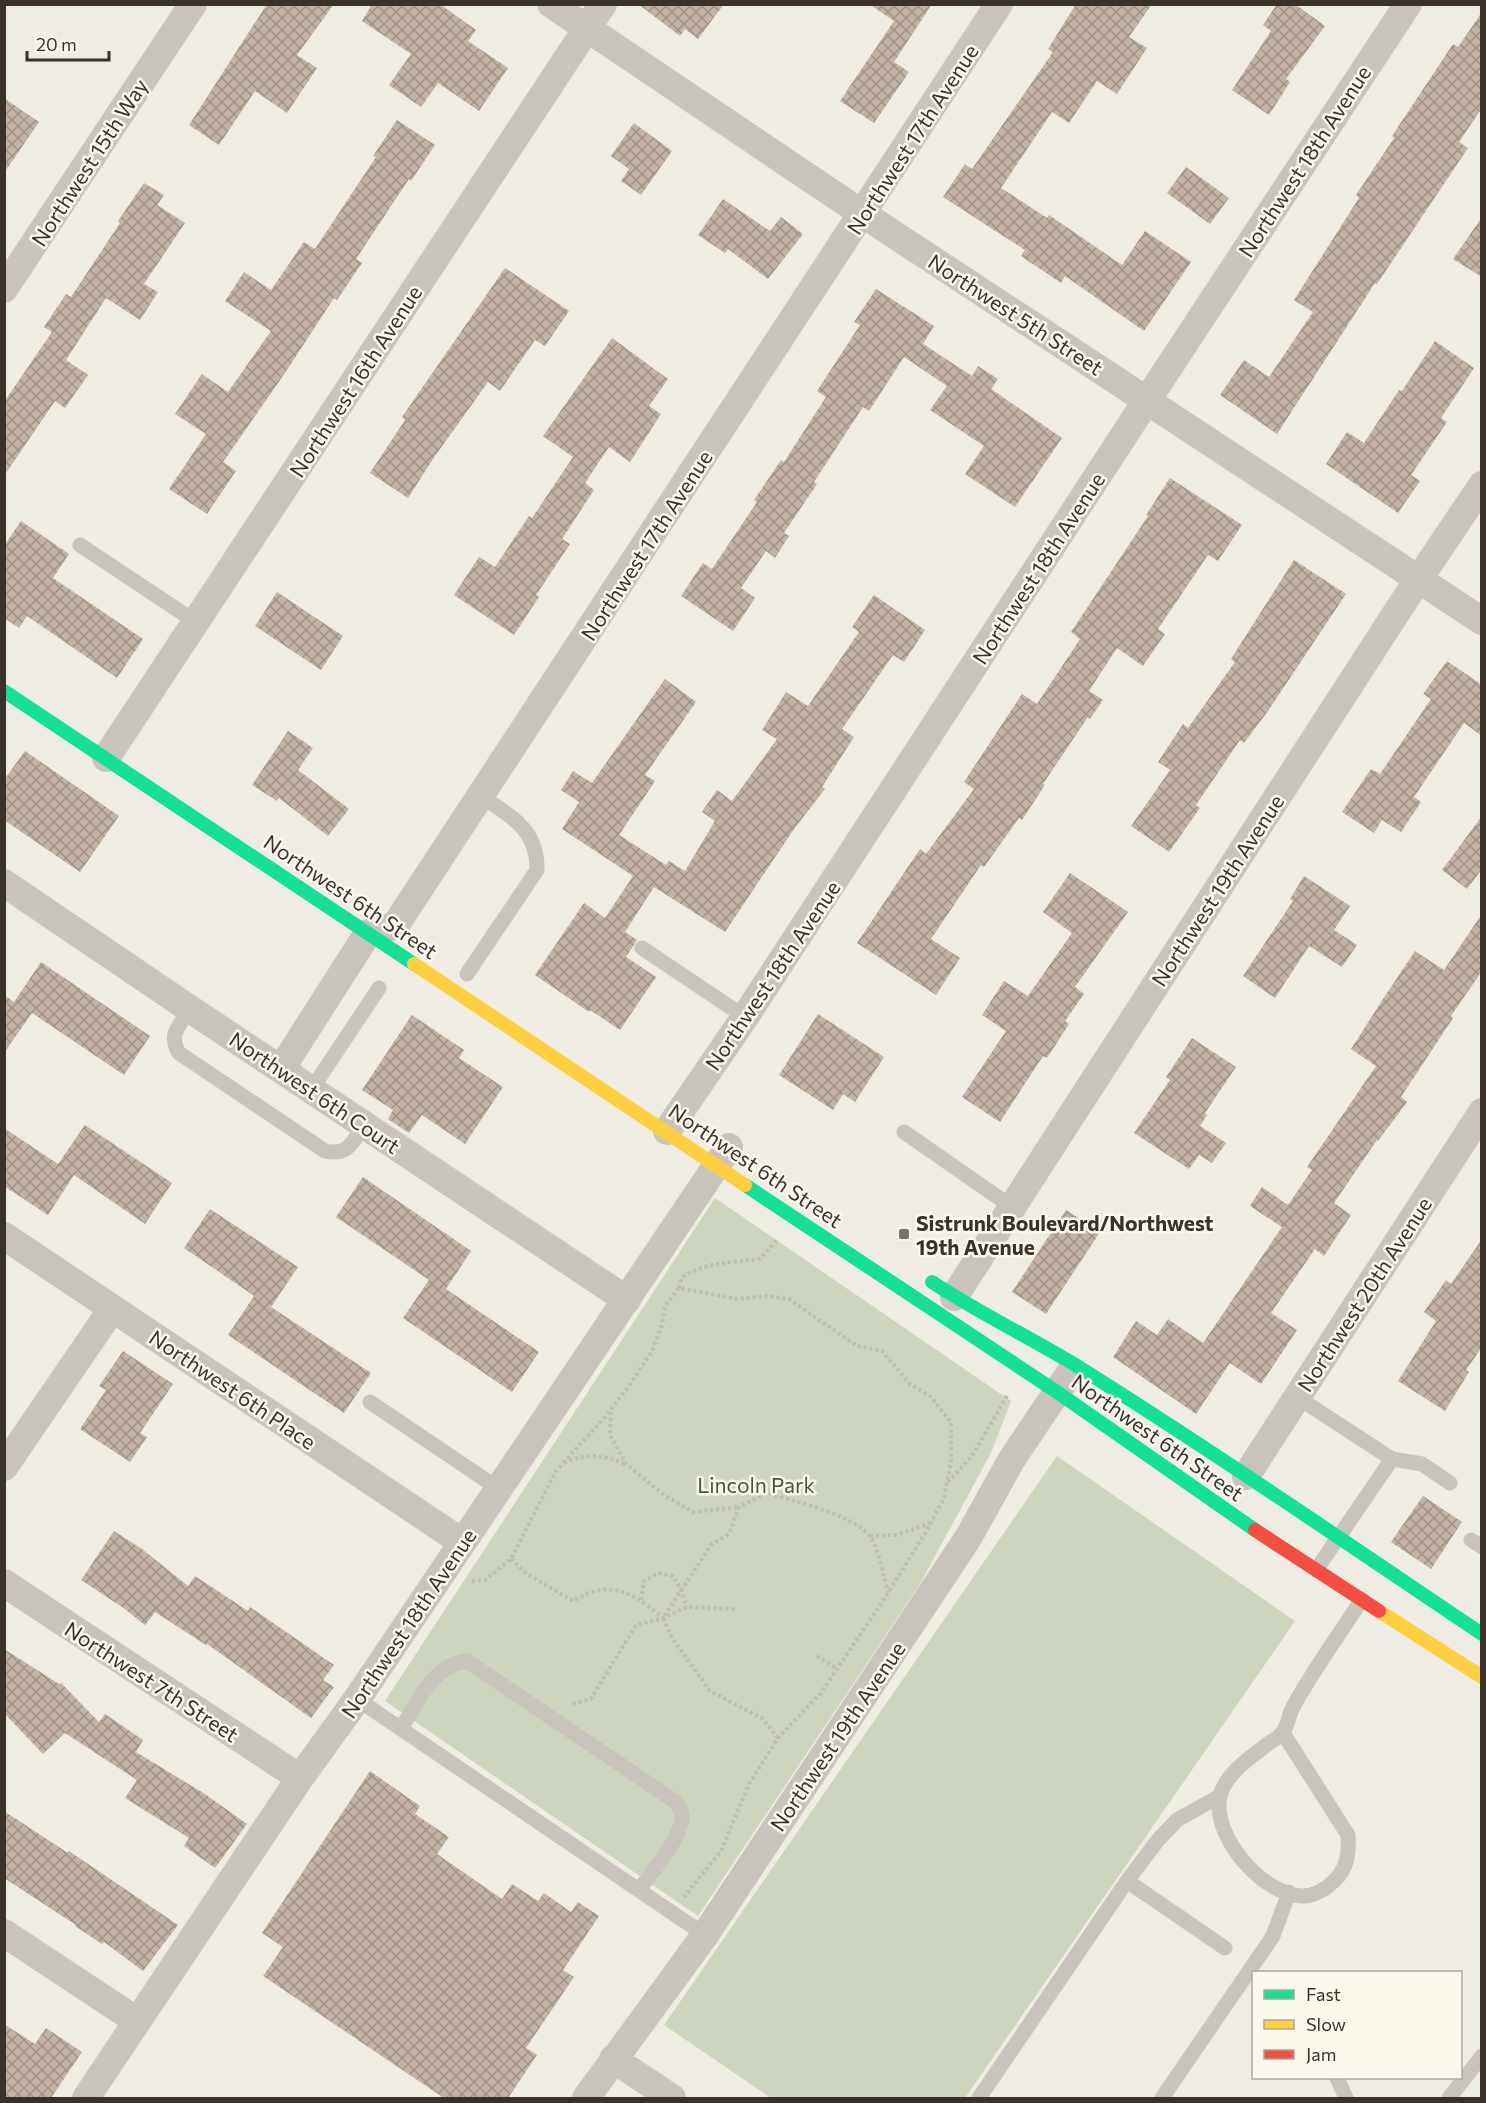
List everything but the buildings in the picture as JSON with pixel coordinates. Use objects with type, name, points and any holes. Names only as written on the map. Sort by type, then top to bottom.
[{"type":"street","name":"Northwest 15th Way","points":[[4,289],[193,4]]},
{"type":"street","name":"Northwest 5th Street","points":[[551,4],[863,214],[1482,621]]},
{"type":"street","name":"Northwest 16th Avenue","points":[[114,746],[603,4]]},
{"type":"street","name":"Northwest 17th Avenue","points":[[281,1070],[481,796],[999,4]]},
{"type":"street","name":"Northwest 18th Avenue","points":[[676,1118],[745,1017],[1408,4]]},
{"type":"street","name":"Northwest 19th Avenue","points":[[954,1297],[1482,485]]},
{"type":"street","name":"Northwest 6th Street","points":[[4,691],[114,746],[726,1151],[1057,1392],[1224,1510],[1482,1677]]},
{"type":"street","name":"Northwest 6th Court","points":[[4,883],[310,1090],[627,1300]]},
{"type":"street","name":"Northwest 20th Avenue","points":[[1246,1476],[1482,1112]]},
{"type":"street","name":"Northwest 18th Avenue","points":[[86,2098],[300,1778],[357,1699],[726,1151]]},
{"type":"street","name":"Northwest 6th Place","points":[[4,1236],[462,1542]]},
{"type":"street","name":"Northwest 6th Street","points":[[925,1277],[954,1297],[1076,1365],[1482,1634]]},
{"type":"street","points":[[4,1467],[112,1309]]},
{"type":"street","name":"Northwest 19th Avenue","points":[[586,2098],[705,1935],[968,1538],[1012,1459],[1076,1365]]},
{"type":"street","name":"Northwest 7th Street","points":[[4,1583],[300,1778]]},
{"type":"street","points":[[4,1933],[137,2021]]},
{"type":"street","points":[[613,2059],[672,2098]]},
{"type":"lane","points":[[80,545],[196,622]]},
{"type":"lane","points":[[468,974],[537,870],[538,855],[521,824],[481,796]]},
{"type":"lane","points":[[642,948],[745,1017]]},
{"type":"lane","points":[[310,1090],[379,988]]},
{"type":"lane","points":[[190,1009],[174,1033],[174,1044],[179,1053],[325,1151],[336,1153],[348,1149],[364,1126]]},
{"type":"lane","points":[[904,1131],[1012,1207]]},
{"type":"lane","points":[[1297,1397],[1392,1459],[1422,1464],[1450,1483]]},
{"type":"lane","points":[[370,1402],[499,1489]]},
{"type":"lane","points":[[1316,1570],[1392,1459]]},
{"type":"lane","points":[[1283,1733],[1348,1835],[1349,1851],[1342,1871],[1328,1887],[1301,1896],[1269,1884],[1247,1866],[1231,1844],[1221,1823],[1220,1796],[1232,1774],[1283,1733],[1293,1708],[1362,1599]]},
{"type":"lane","points":[[401,1728],[431,1682],[444,1669],[457,1662],[467,1661],[676,1802],[682,1814],[681,1826],[639,1890]]},
{"type":"lane","points":[[357,1699],[705,1935]]},
{"type":"lane","points":[[980,2098],[1158,1839],[1177,1820],[1220,1796]]},
{"type":"lane","points":[[1127,1881],[1225,1948]]},
{"type":"lane","points":[[1162,2098],[1273,1936],[1289,1892]]},
{"type":"lane","points":[[1449,2098],[1482,2056]]},
{"type":"lane","points":[[1337,2079],[1346,2098]]},
{"type":"path","points":[[435,1582],[485,1580],[511,1559],[556,1471],[611,1410],[652,1350],[662,1325],[665,1306],[679,1288],[682,1277],[715,1263],[760,1259],[782,1235]]},
{"type":"path","points":[[672,1912],[721,1851],[749,1784],[778,1738],[821,1693],[888,1593],[944,1498],[951,1462],[951,1422],[930,1396],[910,1384],[882,1351],[857,1346],[789,1299],[766,1296],[737,1299],[679,1288]]},
{"type":"path","points":[[947,1482],[972,1456],[1012,1388]]},
{"type":"path","points":[[611,1410],[610,1435],[626,1464]]},
{"type":"path","points":[[562,1464],[576,1457],[603,1455],[626,1464],[664,1495],[693,1512],[739,1507],[767,1493],[848,1520],[870,1536],[879,1558],[888,1593]]},
{"type":"path","points":[[663,1618],[711,1545],[729,1534],[739,1507]]},
{"type":"path","points":[[870,1536],[897,1535],[930,1523]]},
{"type":"path","points":[[511,1559],[527,1574],[573,1601],[599,1590],[620,1590],[640,1600],[663,1618],[672,1638],[711,1690],[763,1719],[778,1738]]},
{"type":"path","points":[[640,1600],[644,1581],[658,1573],[673,1576],[687,1607]]},
{"type":"path","points":[[573,1704],[591,1699],[636,1625],[663,1618],[687,1607],[737,1609]]},
{"type":"path","points":[[816,1656],[837,1669]]},
{"type":"green space","name":"Lincoln Park","points":[[715,1198],[1011,1401],[991,1453],[920,1584],[698,1916],[385,1701]]},
{"type":"green space","points":[[1057,1456],[1295,1621],[965,2098],[771,2098],[664,2025]]},
{"type":"traffic: fast","points":[[4,691],[414,964]]},
{"type":"traffic: fast","points":[[745,1185],[1057,1392],[1255,1530]]},
{"type":"traffic: fast","points":[[932,1282],[1077,1366],[1281,1498],[1482,1634]]},
{"type":"traffic: slow","points":[[414,964],[745,1185]]},
{"type":"traffic: slow","points":[[1379,1611],[1482,1677]]},
{"type":"traffic: jam","points":[[1255,1530],[1379,1611]]},
{"type":"place","name":"Sistrunk Boulevard/Northwest 19th Avenue","points":[[904,1234]]}]
